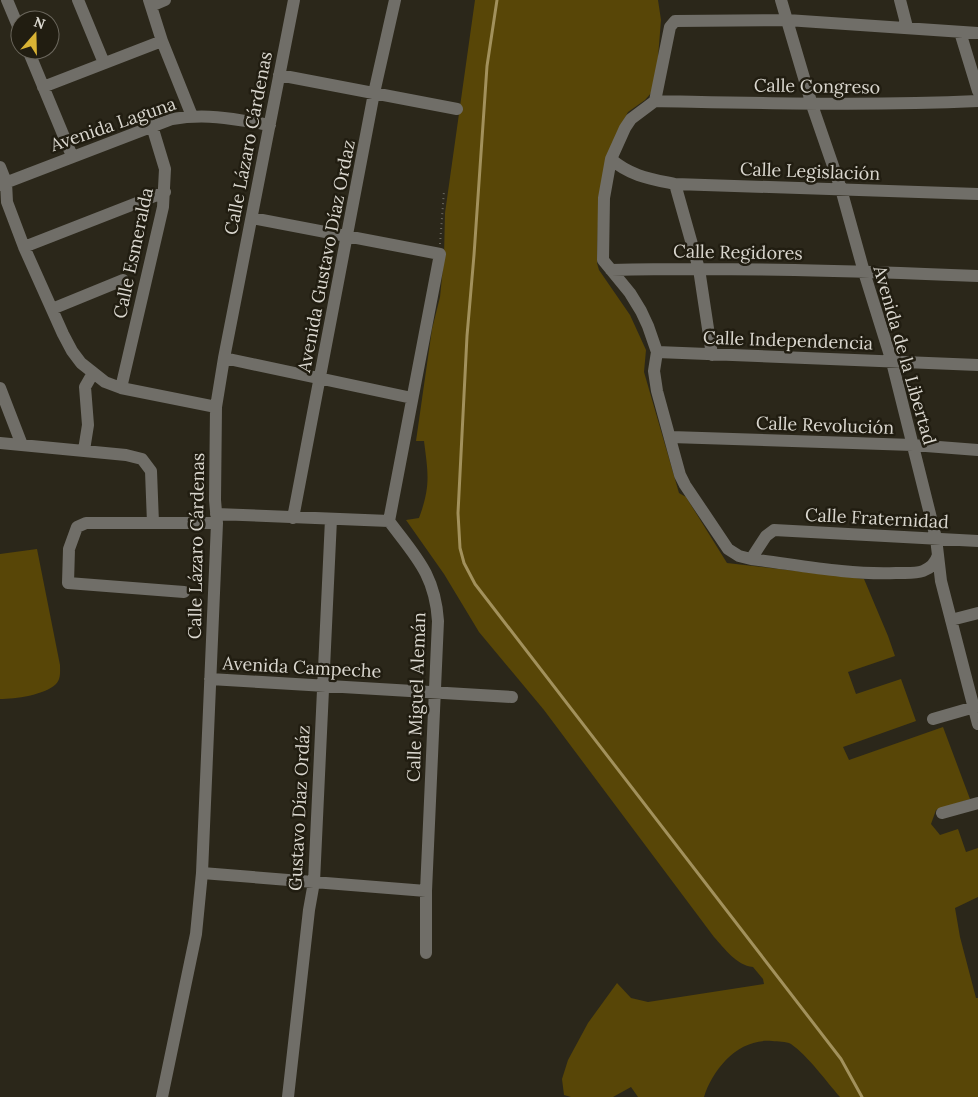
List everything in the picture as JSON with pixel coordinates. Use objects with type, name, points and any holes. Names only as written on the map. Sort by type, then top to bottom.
[{"type":"street","points":[[78,0],[104,63]]},
{"type":"street","points":[[165,0],[150,3],[162,41],[192,116]]},
{"type":"street","name":"Calle Lázaro Cárdenas","points":[[162,1097],[196,934],[202,873],[216,518],[216,407],[294,0]]},
{"type":"street","name":"Avenida Gustavo Díaz Ordaz","points":[[293,518],[374,93],[395,0]]},
{"type":"street","name":"Avenida de la Libertad","points":[[781,0],[812,105],[841,189],[892,362],[936,538],[941,581],[975,706],[978,724]]},
{"type":"street","points":[[900,0],[907,27]]},
{"type":"street","points":[[938,555],[936,560],[925,571],[882,574],[842,571],[751,559],[733,553],[715,530],[680,475],[654,381],[656,352],[651,333],[641,311],[603,260],[602,218],[606,179],[612,159],[625,128],[631,119],[655,101],[670,27],[675,21],[686,19],[787,20],[978,33]]},
{"type":"street","points":[[960,32],[978,91]]},
{"type":"street","points":[[43,87],[162,41]]},
{"type":"street","points":[[32,60],[72,156]]},
{"type":"street","points":[[279,75],[458,109]]},
{"type":"street","name":"Calle Congreso","points":[[655,101],[812,105],[978,101]]},
{"type":"street","name":"Avenida Laguna","points":[[3,184],[172,119],[192,116],[230,118],[270,126]]},
{"type":"street","name":"Calle Esmeralda","points":[[121,388],[160,224],[165,192],[165,169],[152,126]]},
{"type":"street","name":"Calle Legislación","points":[[612,159],[628,172],[675,184],[978,194]]},
{"type":"street","points":[[0,166],[3,199],[52,309],[72,351],[81,363],[105,382],[121,388],[216,407]]},
{"type":"street","points":[[675,184],[704,291],[712,355]]},
{"type":"street","points":[[24,247],[165,192]]},
{"type":"street","points":[[184,592],[72,585],[68,583],[69,549],[77,527],[86,523],[154,523],[216,518],[389,520],[440,254],[252,218]]},
{"type":"street","name":"Calle Regidores","points":[[611,270],[699,269],[978,276]]},
{"type":"street","points":[[52,309],[123,280]]},
{"type":"street","name":"Calle Independencia","points":[[656,352],[978,364]]},
{"type":"street","points":[[224,358],[412,398]]},
{"type":"street","points":[[84,450],[88,424],[85,388],[93,374]]},
{"type":"street","points":[[0,388],[22,445]]},
{"type":"street","name":"Calle Revolución","points":[[671,437],[913,445],[978,450]]},
{"type":"street","points":[[0,443],[84,450],[135,456],[142,459],[151,471],[154,523]]},
{"type":"street","name":"Gustavo Díaz Ordáz","points":[[288,1097],[309,910],[314,882],[331,519]]},
{"type":"street","name":"Calle Miguel Alemán","points":[[389,520],[424,568],[437,603],[438,621],[426,891],[426,953]]},
{"type":"street","name":"Calle Fraternidad","points":[[751,559],[766,536],[774,530],[978,541]]},
{"type":"street","points":[[951,620],[978,613]]},
{"type":"street","name":"Avenida Campeche","points":[[210,680],[512,697]]},
{"type":"street","points":[[933,718],[975,706]]},
{"type":"street","points":[[942,813],[978,803]]},
{"type":"street","points":[[202,873],[426,891]]},
{"type":"path","points":[[440,254],[444,191]]},
{"type":"shaded area","points":[[475,0],[658,0],[661,20],[657,70],[652,92],[645,100],[628,112],[617,133],[598,224],[597,263],[599,270],[630,315],[646,350],[644,372],[679,493],[686,497],[727,563],[864,579],[895,656],[848,672],[856,694],[901,679],[916,721],[843,747],[849,760],[943,727],[970,799],[936,810],[931,824],[940,835],[958,829],[966,852],[978,848],[978,897],[955,908],[960,937],[976,998],[978,998],[978,1097],[840,1097],[810,1062],[791,1044],[772,1041],[760,1041],[749,1044],[729,1057],[714,1076],[704,1097],[638,1097],[631,1087],[613,1097],[571,1097],[564,1095],[562,1079],[568,1060],[588,1023],[617,983],[631,998],[648,1002],[764,984],[763,979],[753,967],[736,960],[714,937],[544,710],[479,632],[444,574],[406,520],[419,518],[427,488],[424,441],[416,441],[432,329],[440,297],[444,257],[445,213]]},
{"type":"shaded area","points":[[37,549],[60,665],[58,682],[51,688],[37,694],[0,699],[0,554]]},
{"type":"waterway","points":[[497,0],[487,66],[467,336],[458,513],[460,548],[464,563],[475,584],[841,1059],[862,1097]]}]
